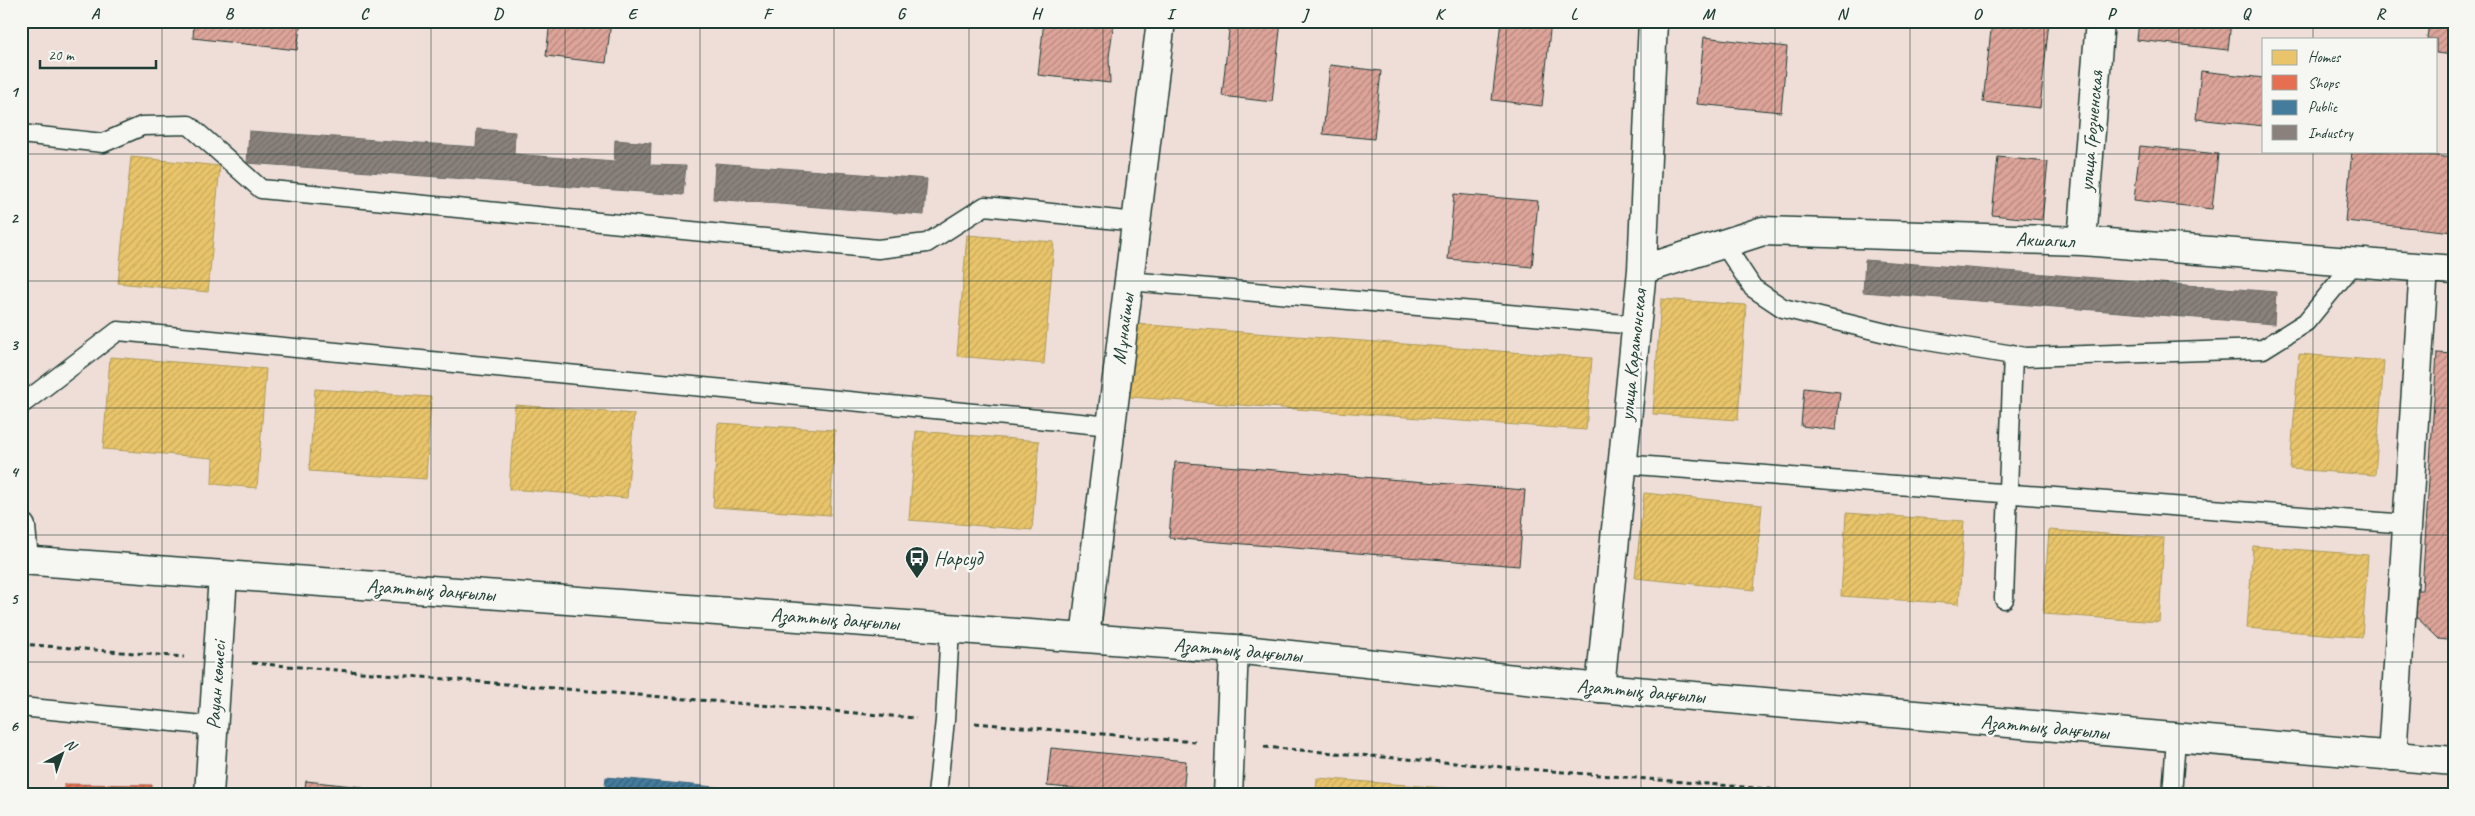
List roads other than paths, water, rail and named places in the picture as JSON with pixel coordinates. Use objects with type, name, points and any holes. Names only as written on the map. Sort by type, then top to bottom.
[{"type":"street","name":"Мұнайшы","points":[[1085,637],[1161,21]]},
{"type":"street","name":"улица Каратонская","points":[[1600,688],[1642,270],[1653,21]]},
{"type":"street","name":"улица Грозненская","points":[[2082,241],[2100,21]]},
{"type":"street","name":"Акшагил","points":[[1642,270],[1763,231],[2082,241],[2454,270]]},
{"type":"street","points":[[2392,756],[2424,268]]},
{"type":"street","points":[[21,527],[23,560]]},
{"type":"street","name":"Азаттық даңғылы","points":[[23,560],[1234,649],[1600,688],[2454,761]]},
{"type":"street","name":"Рауан көшесі","points":[[209,795],[223,575]]},
{"type":"street","points":[[1228,795],[1234,649]]},
{"type":"lane","points":[[21,134],[102,143],[142,126],[190,125],[261,190],[878,249],[927,243],[986,206],[1136,222]]},
{"type":"lane","points":[[1724,244],[1753,288],[1783,308],[1898,336],[2024,357],[2263,349],[2306,322],[2355,262]]},
{"type":"lane","points":[[1129,281],[1636,325]]},
{"type":"lane","points":[[21,405],[118,331],[1111,426]]},
{"type":"lane","points":[[2004,599],[2013,354]]},
{"type":"lane","points":[[1622,464],[2407,524]]},
{"type":"lane","points":[[937,795],[945,720],[950,628]]},
{"type":"lane","points":[[21,707],[213,726]]},
{"type":"lane","points":[[2172,795],[2176,738]]},
{"type":"place","name":"Нарсуд","points":[[917,579]]}]
